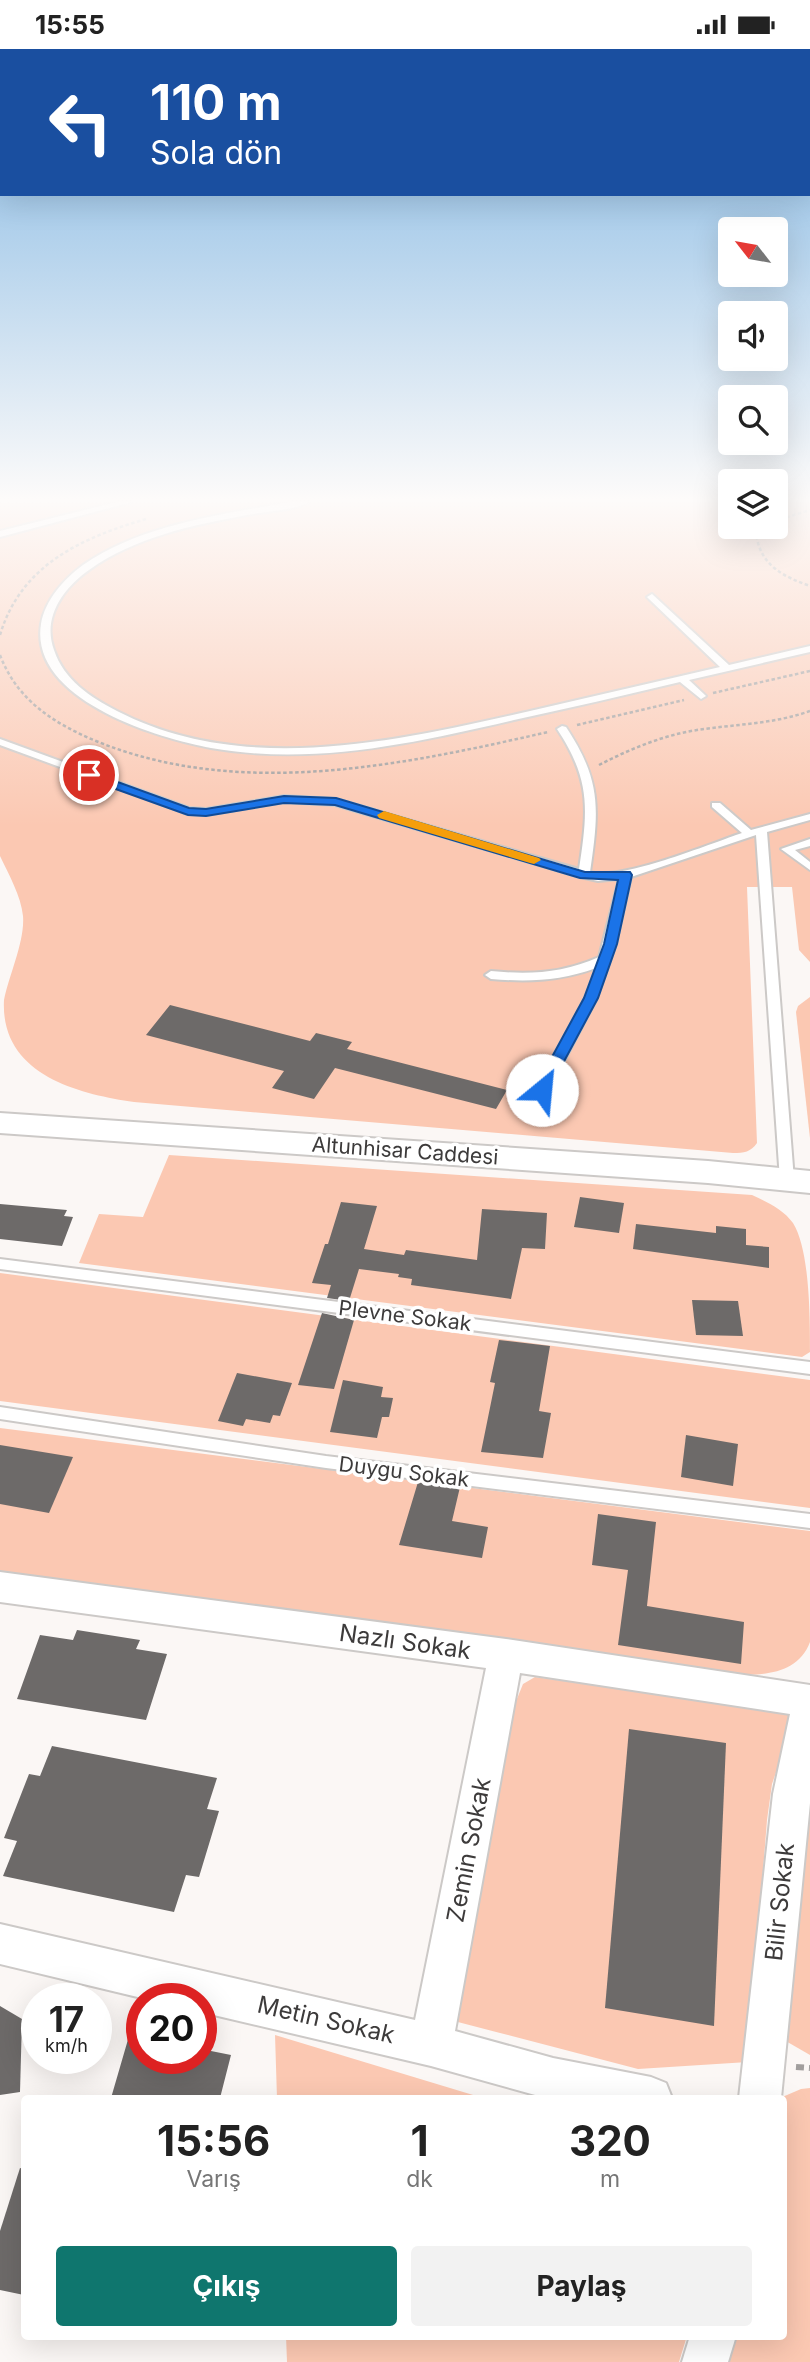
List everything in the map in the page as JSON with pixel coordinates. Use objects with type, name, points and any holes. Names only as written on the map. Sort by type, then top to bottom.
[{"type":"street","name":"Altunhisar Caddesi","points":[[0,1123],[708,1172],[799,1181]]},
{"type":"street","name":"Nazlı Sokak","points":[[0,1587],[506,1655],[810,1701]]},
{"type":"street","name":"Zemin Sokak","points":[[432,2045],[506,1655]]},
{"type":"street","name":"Bilir Sokak","points":[[760,2095],[792,1794],[810,1707]]},
{"type":"street","name":"Metin Sokak","points":[[0,1944],[432,2045],[553,2079],[636,2095]]},
{"type":"street","points":[[705,2362],[712,2340]]},
{"type":"lane","points":[[50,610],[44,632],[48,651],[58,671],[81,695],[109,713],[141,727],[190,741],[227,747],[281,750],[381,746],[421,739],[810,649]]},
{"type":"lane","points":[[666,610],[727,668]]},
{"type":"lane","points":[[682,679],[701,696]]},
{"type":"lane","points":[[562,729],[582,758],[592,798],[592,819],[584,875]]},
{"type":"lane","points":[[0,742],[188,811],[206,812],[284,799],[336,801],[584,875],[613,878],[810,817]]},
{"type":"lane","points":[[716,805],[755,832],[799,1181]]},
{"type":"lane","points":[[810,842],[787,849],[810,867]]},
{"type":"lane","points":[[542,1090],[591,998],[605,959],[626,875]]},
{"type":"lane","points":[[491,975],[538,980],[569,974],[605,959]]},
{"type":"lane","name":"Plevne Sokak","points":[[0,1264],[810,1368]]},
{"type":"lane","name":"Duygu Sokak","points":[[0,1413],[326,1462],[810,1521]]},
{"type":"path","points":[[586,772],[634,748],[675,734],[769,722],[810,711]]},
{"type":"shaded area","points":[[0,610],[810,610],[810,962],[799,950],[792,887],[747,887],[757,1143],[744,1152],[134,1102],[68,1086],[29,1063],[15,1046],[6,1026],[4,1000],[23,926],[22,908],[0,856]]},
{"type":"shaded area","points":[[810,997],[810,1138],[796,1012],[798,1006]]},
{"type":"shaded area","points":[[169,1155],[752,1195],[784,1214],[799,1235],[808,1285],[810,1352],[802,1357],[79,1263],[99,1214],[143,1217]]},
{"type":"shaded area","points":[[0,1273],[810,1380],[810,1508],[0,1401]]},
{"type":"shaded area","points":[[0,1428],[810,1531],[810,1642],[796,1662],[786,1668],[763,1674],[727,1675],[0,1574]]},
{"type":"shaded area","points":[[535,1677],[796,1714],[772,1784],[767,1820],[748,2062],[638,2069],[454,2021],[508,1721],[523,1684]]},
{"type":"shaded area","points":[[810,1793],[810,2055],[784,2040]]},
{"type":"shaded area","points":[[275,2035],[473,2095],[277,2095]]},
{"type":"shaded area","points":[[810,2088],[810,2362],[724,2362],[729,2340],[787,2340],[787,2095]]},
{"type":"shaded area","points":[[286,2340],[686,2340],[679,2362],[287,2362]]},
{"type":"building","points":[[170,1005],[310,1041],[316,1033],[352,1042],[347,1049],[507,1090],[496,1109],[335,1068],[314,1099],[272,1088],[284,1071],[146,1035]]},
{"type":"building","points":[[580,1197],[624,1203],[619,1233],[574,1227]]},
{"type":"building","points":[[341,1202],[377,1206],[364,1249],[404,1255],[406,1250],[477,1260],[482,1209],[547,1213],[545,1249],[522,1248],[511,1299],[411,1285],[412,1279],[398,1277],[399,1274],[359,1269],[349,1301],[327,1298],[331,1285],[312,1283]]},
{"type":"building","points":[[0,1204],[67,1210],[64,1216],[73,1217],[62,1246],[0,1239]]},
{"type":"building","points":[[636,1224],[716,1233],[716,1226],[746,1229],[746,1245],[769,1247],[769,1268],[633,1249]]},
{"type":"building","points":[[692,1300],[738,1301],[743,1336],[696,1335]]},
{"type":"building","points":[[322,1313],[354,1320],[334,1389],[298,1385]]},
{"type":"building","points":[[499,1340],[550,1346],[539,1411],[551,1413],[543,1458],[481,1452],[495,1383],[490,1382]]},
{"type":"building","points":[[237,1373],[292,1383],[280,1416],[273,1415],[270,1423],[246,1419],[243,1426],[218,1421]]},
{"type":"building","points":[[343,1380],[383,1387],[381,1397],[393,1398],[389,1417],[382,1417],[377,1438],[330,1432]]},
{"type":"building","points":[[686,1435],[738,1444],[733,1486],[681,1477]]},
{"type":"building","points":[[0,1445],[73,1457],[49,1513],[0,1504]]},
{"type":"building","points":[[418,1482],[460,1487],[452,1521],[488,1527],[482,1558],[399,1545]]},
{"type":"building","points":[[598,1514],[656,1522],[647,1606],[744,1622],[741,1664],[618,1645],[628,1570],[592,1565]]},
{"type":"building","points":[[77,1630],[140,1640],[136,1649],[167,1654],[146,1720],[17,1699],[40,1635],[73,1640]]},
{"type":"building","points":[[629,1729],[726,1743],[714,2026],[605,2008]]},
{"type":"building","points":[[52,1746],[217,1778],[207,1809],[219,1811],[199,1877],[186,1875],[174,1912],[3,1876],[17,1841],[4,1838],[29,1774],[40,1776]]},
{"type":"building","points":[[0,2006],[21,2018],[21,2056],[20,2092],[0,2095]]},
{"type":"building","points":[[126,2046],[126,2074],[217,2074],[217,2052],[231,2055],[221,2095],[112,2095]]},
{"type":"building","points":[[21,2168],[21,2294],[0,2290],[0,2231]]},
{"type":"slow traffic","points":[[384,815],[534,860]]},
{"type":"route","points":[[89,775],[188,811],[206,812],[284,799],[336,801],[584,875],[613,878],[626,875],[610,944],[591,998],[542,1090]]}]
